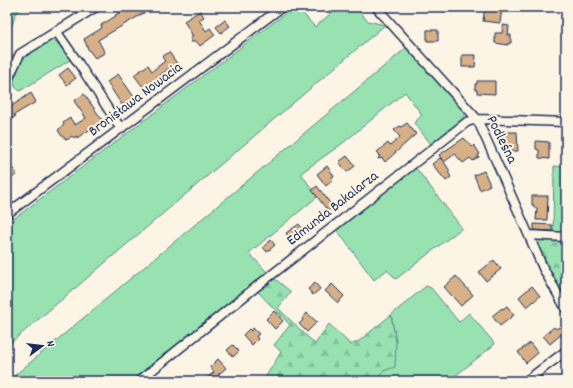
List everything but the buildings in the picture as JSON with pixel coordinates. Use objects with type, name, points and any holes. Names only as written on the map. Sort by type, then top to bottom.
[{"type":"street","points":[[7,81],[20,54],[96,7]]},
{"type":"street","name":"Bronisława Nowacia","points":[[7,214],[282,7]]},
{"type":"street","name":"Podleśna","points":[[376,7],[477,120],[543,268],[566,309]]},
{"type":"street","points":[[56,31],[121,129]]},
{"type":"street","name":"Edmunda Bakalarza","points":[[139,381],[422,156],[467,122],[477,120],[566,122]]},
{"type":"street","points":[[529,235],[566,237]]},
{"type":"street","points":[[526,381],[566,351]]},
{"type":"green space","points":[[7,7],[22,7],[16,14],[7,38]]},
{"type":"green space","points":[[294,7],[297,7],[315,27],[338,7],[354,7],[368,21],[385,25],[7,346],[7,224]]},
{"type":"green space","points":[[52,40],[57,42],[70,60],[20,91],[15,87],[14,80],[24,55]]},
{"type":"green space","points":[[406,48],[465,113],[464,117],[431,144],[414,123],[422,115],[405,92],[343,143],[301,173],[317,197],[249,253],[267,272],[131,381],[8,381]]},
{"type":"green space","points":[[554,166],[566,167],[566,234],[553,234]]},
{"type":"green space","points":[[415,167],[462,228],[396,279],[387,270],[374,280],[336,229]]},
{"type":"green space","points":[[539,240],[566,240],[566,300],[540,249]]},
{"type":"green space","points":[[273,277],[291,292],[278,308],[315,344],[329,324],[351,345],[359,341],[391,315],[396,342],[395,367],[383,371],[376,381],[263,381],[281,352],[274,345],[290,325],[256,290]]},
{"type":"green space","points":[[426,286],[431,288],[459,322],[469,313],[495,344],[449,381],[376,381],[383,371],[396,342],[391,315]]}]
